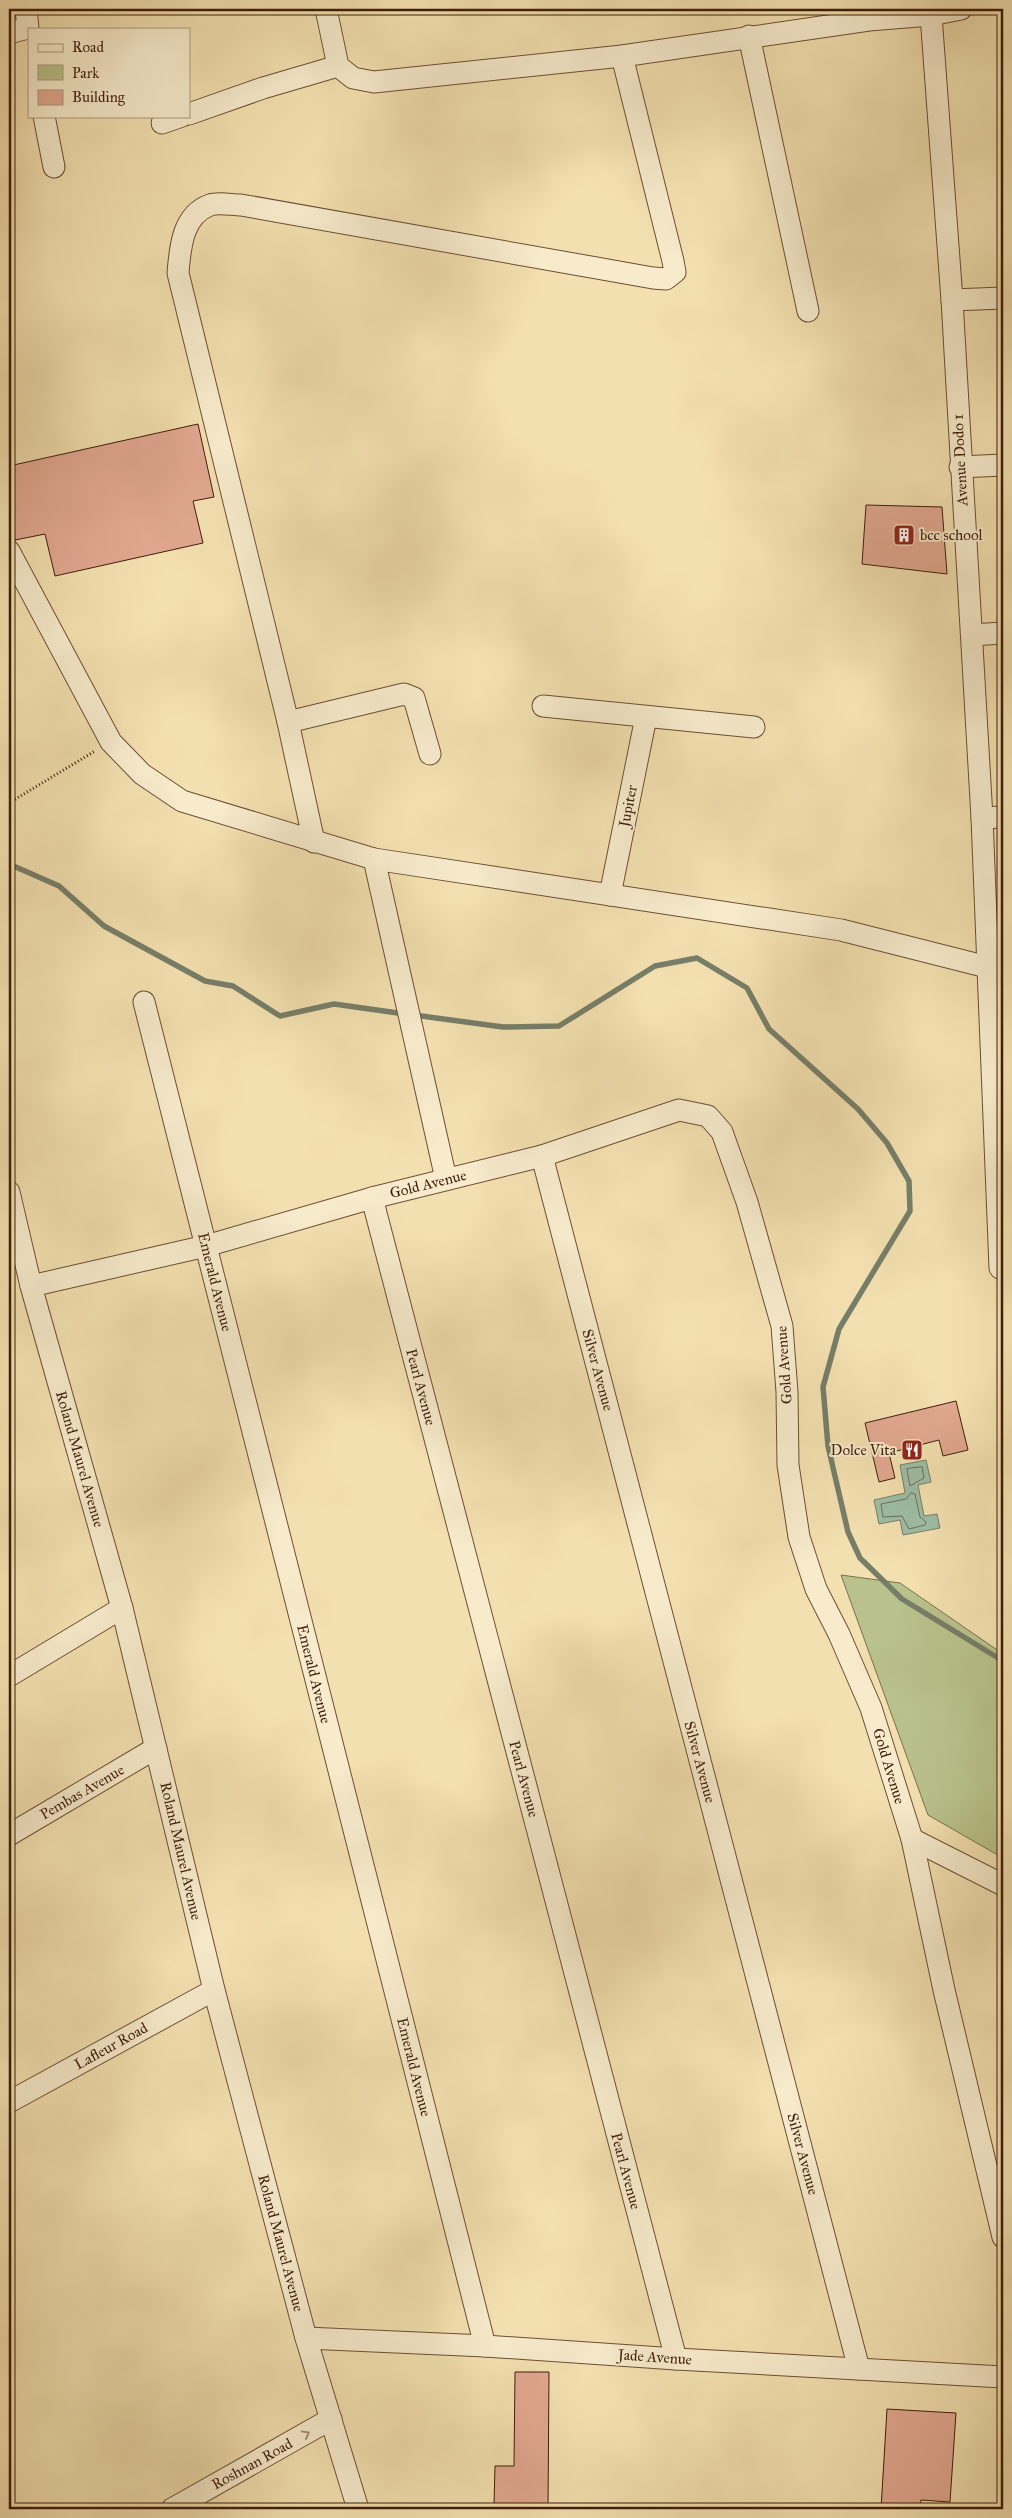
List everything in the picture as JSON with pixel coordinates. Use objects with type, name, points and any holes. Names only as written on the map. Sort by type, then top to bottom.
[{"type":"street","points":[[326,9],[338,66],[353,78],[374,82],[622,56],[868,15],[931,15],[961,9]]},
{"type":"street","name":"Avenue Dodo 1","points":[[931,15],[952,300],[960,467],[982,818],[995,968],[1000,1268]]},
{"type":"street","points":[[749,36],[808,311]]},
{"type":"street","points":[[314,842],[288,722],[178,273],[181,240],[191,219],[210,205],[241,204],[666,279],[675,272],[673,261],[622,56]]},
{"type":"street","points":[[190,114],[263,88],[338,66]]},
{"type":"street","points":[[44,118],[54,167]]},
{"type":"street","points":[[162,123],[176,118]]},
{"type":"street","points":[[952,300],[1003,298]]},
{"type":"street","points":[[960,467],[1003,465]]},
{"type":"street","points":[[9,551],[111,742],[142,774],[182,801],[374,859],[841,930],[995,968]]},
{"type":"street","points":[[972,635],[1003,633]]},
{"type":"street","points":[[288,722],[404,694],[414,698],[430,754]]},
{"type":"street","points":[[543,706],[754,727]]},
{"type":"street","name":"Jupiter","points":[[610,895],[646,717]]},
{"type":"street","points":[[982,818],[1003,817]]},
{"type":"street","points":[[374,859],[418,1044],[446,1179]]},
{"type":"street","name":"Emerald Avenue","points":[[144,1002],[484,2346]]},
{"type":"street","name":"Gold Avenue","points":[[31,1286],[206,1246],[372,1198],[542,1156],[679,1110],[708,1116],[722,1132],[747,1202],[782,1326],[787,1392],[788,1466],[799,1537],[816,1589],[839,1634],[871,1708],[912,1839],[944,1990],[1003,2237]]},
{"type":"street","name":"Silver Avenue","points":[[542,1156],[859,2369]]},
{"type":"street","name":"Roland Maurel Avenue","points":[[9,1192],[13,1231],[31,1286],[122,1608],[214,1990],[306,2338],[358,2509]]},
{"type":"street","name":"Pearl Avenue","points":[[372,1198],[676,2359]]},
{"type":"street","points":[[9,1676],[122,1608]]},
{"type":"street","name":"Pembas Avenue","points":[[9,1835],[156,1748]]},
{"type":"street","points":[[912,1839],[1003,1885]]},
{"type":"street","name":"Lafleur Road","points":[[9,2102],[214,1990]]},
{"type":"street","name":"Jade Avenue","points":[[306,2338],[484,2346],[676,2359],[1003,2377]]},
{"type":"street","name":"Roshnan Road","points":[[172,2509],[331,2420]]},
{"type":"path","points":[[9,803],[111,742]]},
{"type":"green space","points":[[841,1575],[900,1583],[1003,1654],[1003,1858],[928,1815]]},
{"type":"water","points":[[926,1460],[931,1482],[918,1485],[924,1516],[937,1514],[940,1528],[903,1535],[900,1520],[879,1524],[874,1500],[905,1493],[900,1465]]},
{"type":"building","points":[[198,424],[214,497],[193,501],[203,543],[55,576],[45,534],[15,540],[9,512],[9,466]]},
{"type":"building","name":"bcc school","points":[[866,505],[942,507],[947,574],[862,564]]},
{"type":"building","points":[[956,1401],[968,1450],[943,1456],[939,1440],[889,1453],[895,1478],[879,1482],[865,1423]]},
{"type":"building","points":[[515,2372],[549,2372],[548,2509],[513,2509],[513,2505],[494,2506],[495,2466],[514,2466]]},
{"type":"building","points":[[887,2409],[956,2413],[950,2502],[921,2500],[920,2509],[881,2509]]},
{"type":"waterway","points":[[9,864],[59,886],[104,926],[205,981],[233,986],[280,1016],[334,1004],[405,1014]]},
{"type":"waterway","points":[[414,1015],[503,1027],[559,1026],[655,966],[697,958],[747,988],[769,1029],[858,1109],[887,1143],[909,1181],[910,1211],[839,1329],[823,1387],[828,1446],[848,1532],[860,1558],[902,1599],[1003,1661]]},
{"type":"place","name":"bcc school","points":[[904,535]]},
{"type":"place","name":"Dolce Vita","points":[[912,1450]]}]
